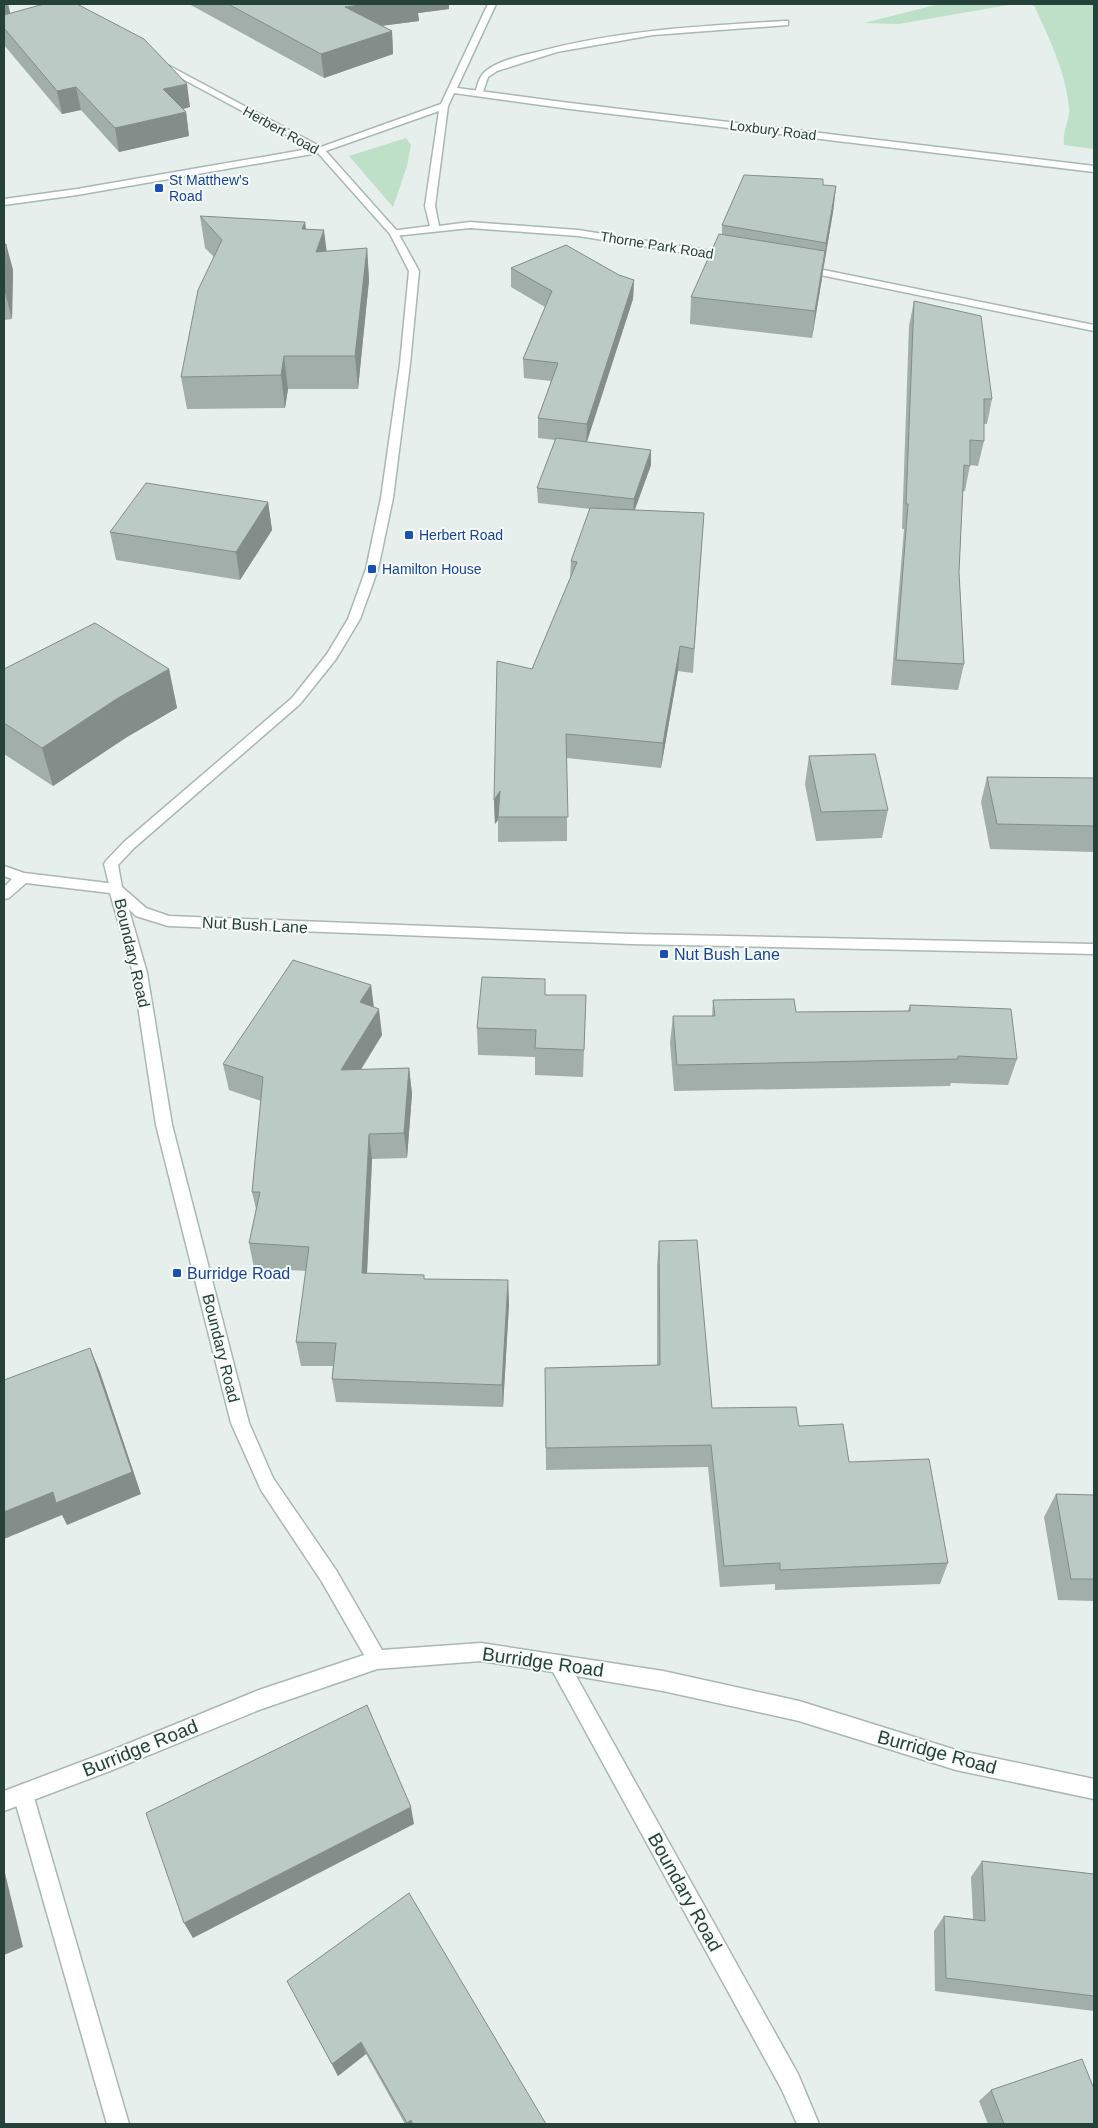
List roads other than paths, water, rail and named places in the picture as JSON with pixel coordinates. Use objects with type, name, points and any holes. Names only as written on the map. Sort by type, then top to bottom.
[{"type":"street","points":[[435,229],[430,206],[444,106],[492,4]]},
{"type":"street","points":[[479,93],[485,76],[495,69],[528,57],[562,48],[663,33],[785,23]]},
{"type":"street","name":"Herbert Road","points":[[116,889],[111,864],[129,845],[296,701],[332,656],[354,619],[372,568],[387,498],[414,271],[394,233],[320,150],[150,59]]},
{"type":"street","name":"Loxbury Road","points":[[453,90],[1094,169]]},
{"type":"street","points":[[4,202],[77,192],[320,150],[444,106]]},
{"type":"street","name":"Thorne Park Road","points":[[394,233],[470,225],[578,233],[739,258]]},
{"type":"street","points":[[796,268],[1094,328]]},
{"type":"street","points":[[4,871],[23,878],[116,889]]},
{"type":"street","points":[[4,894],[23,878]]},
{"type":"street","name":"Nut Bush Lane","points":[[116,889],[141,912],[168,922],[514,936],[872,946],[1094,949]]},
{"type":"street","name":"Boundary Road","points":[[116,889],[140,973],[164,1125],[240,1423],[267,1484],[329,1576],[377,1660]]},
{"type":"street","name":"Burridge Road","points":[[4,1801],[259,1700],[377,1660],[481,1652],[663,1681],[799,1711],[956,1760],[1094,1789]]},
{"type":"street","name":"Boundary Road","points":[[559,1663],[790,2082],[808,2124]]},
{"type":"street","points":[[23,1794],[118,2124]]},
{"type":"place","name":"St Matthew's Road","points":[[159,188]]},
{"type":"place","name":"Herbert Road","points":[[409,535]]},
{"type":"place","name":"Hamilton House","points":[[372,569]]},
{"type":"place","name":"Nut Bush Lane","points":[[664,954]]},
{"type":"place","name":"Burridge Road","points":[[177,1273]]}]
